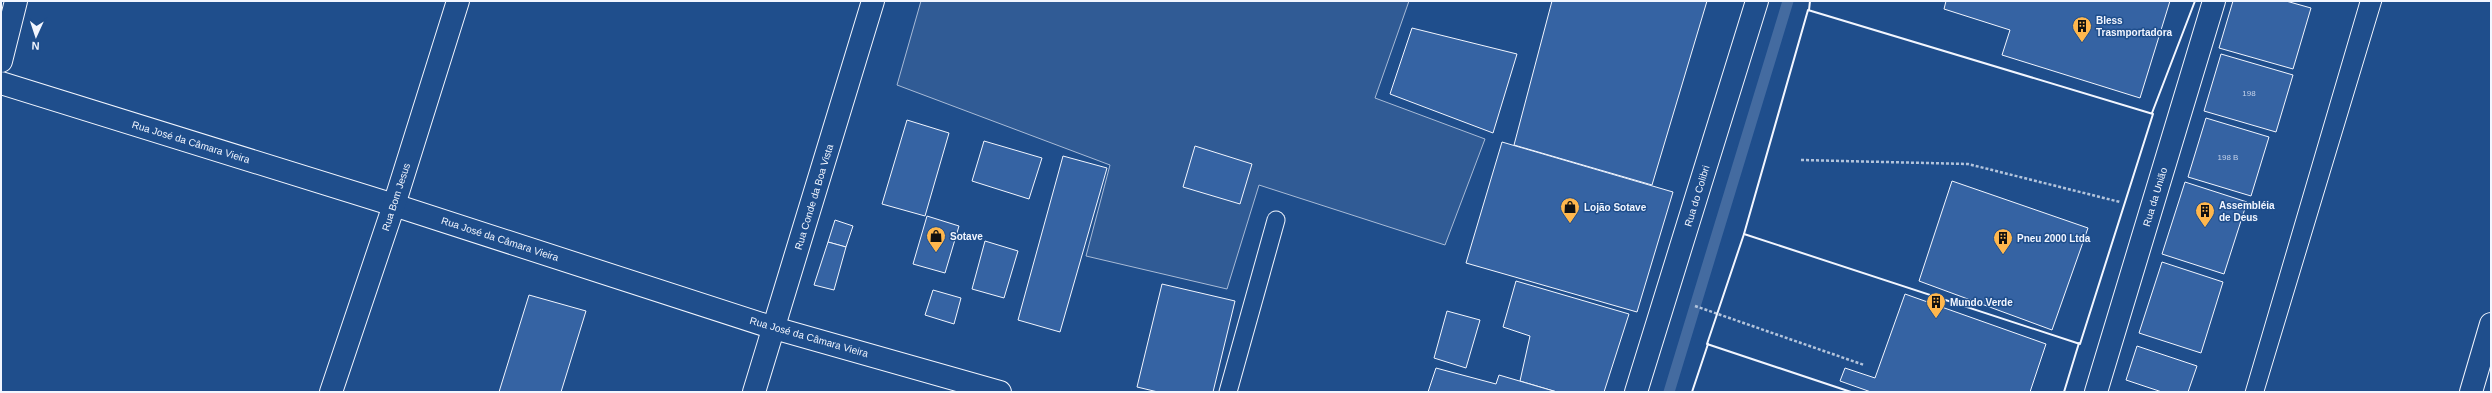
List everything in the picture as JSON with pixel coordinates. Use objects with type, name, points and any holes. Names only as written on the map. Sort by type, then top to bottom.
[{"type":"street","points":[[1,61],[16,1]]},
{"type":"street","name":"Rua Bom Jesus","points":[[331,392],[394,205],[458,1]]},
{"type":"street","name":"Rua Conde da Boa Vista","points":[[754,392],[873,1]]},
{"type":"street","name":"Rua do Colibri","points":[[1636,392],[1757,1]]},
{"type":"street","name":"Rua da União","points":[[2096,392],[2214,1]]},
{"type":"street","name":"Rua José da Câmara Vieira","points":[[1,83],[394,205],[774,328],[1000,392]]},
{"type":"street","points":[[2471,392],[2491,324]]},
{"type":"lane","points":[[1228,392],[1276,220]]},
{"type":"path","points":[[1801,160],[1968,164],[2151,210]]},
{"type":"path","points":[[1666,295],[1864,365]]},
{"type":"shaded area","points":[[921,1],[1409,1],[1375,98],[1485,139],[1445,245],[1259,185],[1227,289],[1086,256],[1110,165],[897,85]]},
{"type":"building","points":[[1552,1],[1707,1],[1652,185],[1514,145]]},
{"type":"building","name":"Bless Trasmportadora","points":[[1946,1],[2170,1],[2140,98],[2002,55],[2010,30],[1944,9]]},
{"type":"building","points":[[2233,1],[2286,1],[2311,8],[2293,69],[2219,48]]},
{"type":"building","points":[[1412,28],[1517,54],[1493,133],[1390,94]]},
{"type":"building","points":[[2221,54],[2293,75],[2276,132],[2204,111]]},
{"type":"building","points":[[2206,118],[2269,137],[2251,196],[2188,177]]},
{"type":"building","points":[[907,120],[949,133],[925,216],[882,204]]},
{"type":"building","points":[[984,141],[1042,158],[1029,199],[972,181]]},
{"type":"building","name":"Lojão Sotave","points":[[1502,142],[1673,192],[1637,312],[1466,263]]},
{"type":"building","points":[[1195,146],[1252,164],[1240,204],[1183,187]]},
{"type":"building","points":[[1063,156],[1107,168],[1060,332],[1018,320]]},
{"type":"building","name":"Pneu 2000 Ltda","points":[[1952,181],[2088,228],[2052,330],[1919,281]]},
{"type":"building","name":"Assembléia de Deus","points":[[2185,182],[2247,202],[2224,274],[2162,254]]},
{"type":"building","points":[[927,216],[959,226],[945,273],[913,264]]},
{"type":"building","points":[[835,220],[853,226],[846,247],[828,242]]},
{"type":"building","points":[[985,241],[1018,251],[1004,298],[972,289]]},
{"type":"building","points":[[828,242],[846,247],[834,290],[814,285]]},
{"type":"building","points":[[2162,262],[2223,282],[2201,353],[2139,333]]},
{"type":"building","points":[[1516,281],[1629,314],[1604,392],[1557,392],[1520,381],[1530,336],[1503,327]]},
{"type":"building","points":[[1162,284],[1235,301],[1213,392],[1158,392],[1137,387]]},
{"type":"building","points":[[933,290],[961,298],[954,324],[925,315]]},
{"type":"building","name":"Mundo Verde","points":[[1905,294],[2046,344],[2030,392],[1871,392],[1840,381],[1845,368],[1875,378]]},
{"type":"building","points":[[529,295],[586,311],[561,392],[499,392]]},
{"type":"building","points":[[1447,311],[1480,320],[1466,368],[1434,358]]},
{"type":"building","points":[[2137,346],[2197,366],[2188,392],[2162,392],[2126,380]]},
{"type":"building","points":[[1436,368],[1496,384],[1499,375],[1557,392],[1428,392]]},
{"type":"waterway","points":[[1669,392],[1788,1]]},
{"type":"tram line","points":[[2245,392],[2360,1]]},
{"type":"tram line","points":[[2264,392],[2382,1]]},
{"type":"wall","points":[[1809,10],[1810,1]]},
{"type":"wall","points":[[2152,113],[2195,1]]},
{"type":"wall","points":[[1808,10],[2153,114],[2080,344],[1744,234],[1808,10]]},
{"type":"wall","points":[[1744,234],[1707,344],[1851,392]]},
{"type":"wall","points":[[2064,392],[2079,343]]},
{"type":"wall","points":[[1692,392],[1708,344]]},
{"type":"place","name":"Bless Trasmportadora","points":[[2082,43]]},
{"type":"place","name":"Lojão Sotave","points":[[1570,224]]},
{"type":"place","name":"Assembléia de Deus","points":[[2205,228]]},
{"type":"place","name":"Sotave","points":[[936,253]]},
{"type":"place","name":"Pneu 2000 Ltda","points":[[2003,255]]},
{"type":"place","name":"Mundo Verde","points":[[1936,319]]}]
